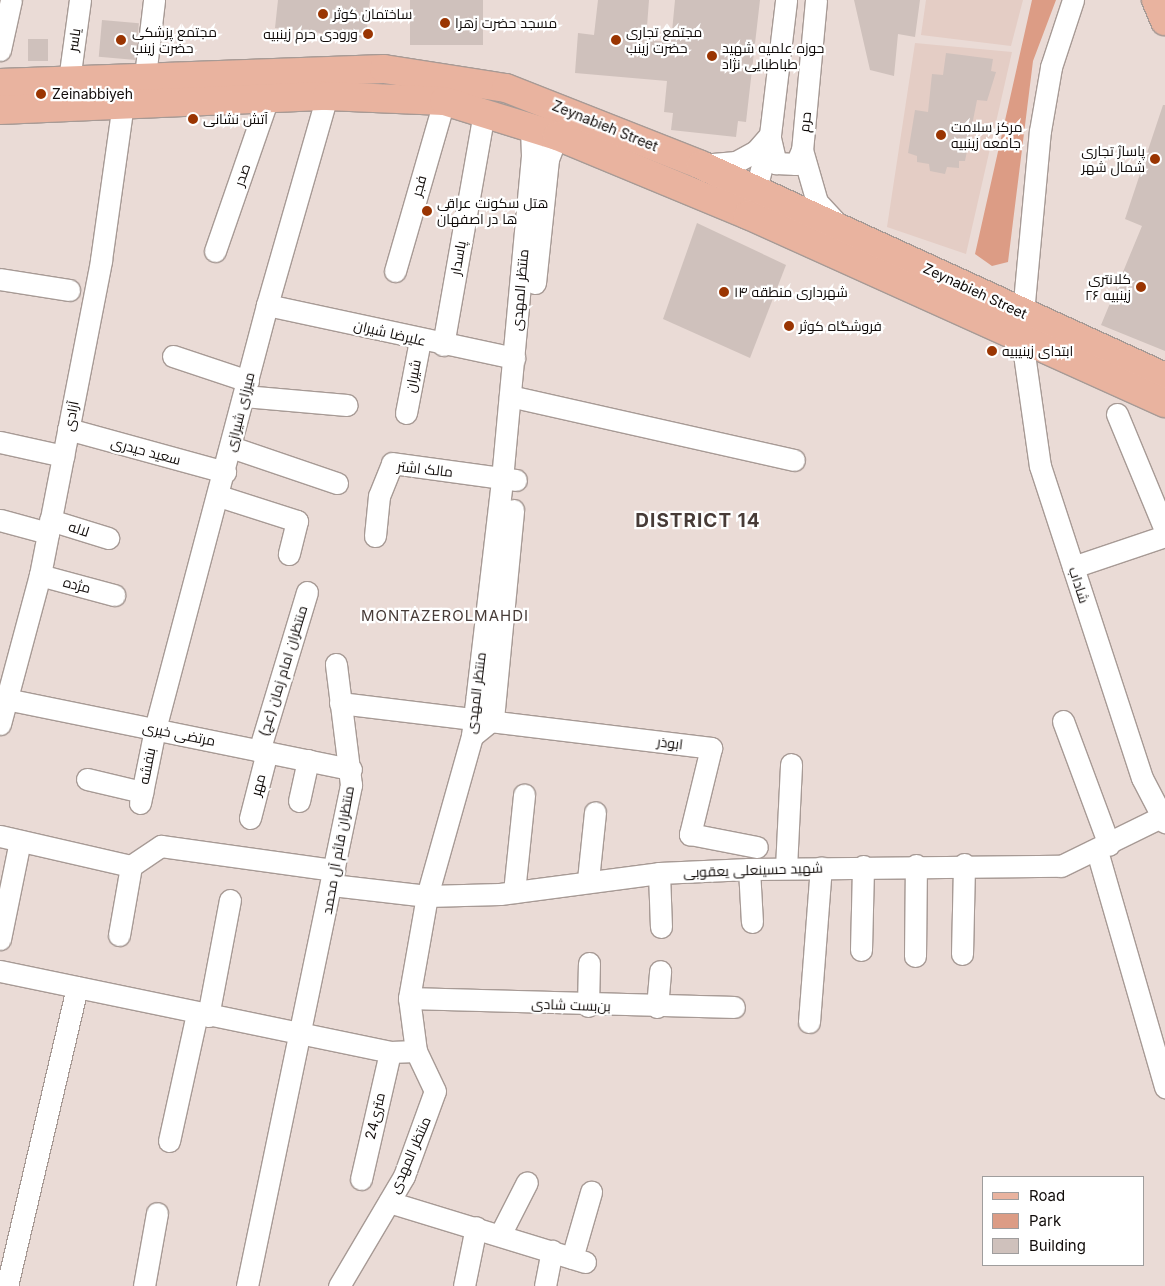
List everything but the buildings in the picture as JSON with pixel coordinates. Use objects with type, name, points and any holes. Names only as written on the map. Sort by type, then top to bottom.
[{"type":"main road","points":[[1156,0],[1165,21]]},
{"type":"main road","name":"Zeynabieh Street","points":[[5,83],[145,76],[384,69],[479,82],[541,99],[701,166],[752,203],[1022,326],[1162,375]]},
{"type":"main road","points":[[5,83],[5,110]]},
{"type":"main road","name":"Zeynabieh Street","points":[[5,110],[327,96],[444,101],[531,126],[546,150],[752,203],[844,231],[1165,403]]},
{"type":"street","points":[[0,50],[12,0]]},
{"type":"street","name":"یاسر","points":[[69,80],[80,0]]},
{"type":"street","points":[[145,76],[154,0]]},
{"type":"street","points":[[752,203],[770,136],[786,0]]},
{"type":"street","name":"حرم","points":[[816,0],[802,150],[817,202],[844,231]]},
{"type":"street","name":"شاداب","points":[[1072,0],[1052,67],[1040,131],[1022,326],[1040,466],[1142,778],[1164,818]]},
{"type":"street","name":"میرزای شیرازی","points":[[154,729],[219,496],[267,305],[327,96]]},
{"type":"street","name":"صدر","points":[[215,251],[268,98]]},
{"type":"street","name":"فجر","points":[[394,271],[444,101]]},
{"type":"street","name":"آزادی","points":[[0,724],[5,690],[40,575],[101,260],[123,104]]},
{"type":"street","name":"پاسدار","points":[[443,345],[484,112]]},
{"type":"street","points":[[770,136],[776,163],[796,164],[802,150]]},
{"type":"street","points":[[701,166],[736,162],[756,151],[770,136]]},
{"type":"street","points":[[546,150],[517,397],[794,460]]},
{"type":"street","name":"منتظر المهدی","points":[[338,1286],[389,1202],[422,1134],[435,1091],[416,1051],[409,998],[427,896],[479,724],[509,480],[517,397],[514,358],[546,150]]},
{"type":"street","points":[[0,279],[69,290]]},
{"type":"street","name":"علیرضا شیران","points":[[267,305],[443,345],[514,358]]},
{"type":"street","name":"شیران","points":[[406,413],[420,340]]},
{"type":"street","points":[[173,356],[246,388],[347,405]]},
{"type":"street","points":[[1117,414],[1160,505],[1165,530]]},
{"type":"street","name":"سعید حیدری","points":[[68,429],[225,472]]},
{"type":"street","points":[[0,442],[63,456]]},
{"type":"street","points":[[231,448],[337,483]]},
{"type":"street","name":"مالک اشتر","points":[[374,536],[379,496],[392,463],[509,480]]},
{"type":"street","points":[[219,496],[297,521],[289,554]]},
{"type":"street","points":[[0,520],[49,526]]},
{"type":"street","name":"لاله","points":[[49,526],[108,538]]},
{"type":"street","points":[[1073,567],[1165,536]]},
{"type":"street","name":"مژده","points":[[40,575],[114,595]]},
{"type":"street","name":"منتظران امام زمان (عج)","points":[[263,751],[307,592]]},
{"type":"street","name":"منتظران قائم آل محمد","points":[[247,1286],[302,1034],[333,877],[351,769],[340,703],[336,664]]},
{"type":"street","name":"مرتضی خیری","points":[[5,690],[154,729],[351,769]]},
{"type":"street","points":[[340,703],[479,724]]},
{"type":"street","points":[[1063,721],[1103,848],[1165,1087]]},
{"type":"street","name":"ابوذر","points":[[479,724],[711,748],[690,834],[758,847]]},
{"type":"street","name":"بنفشه","points":[[87,779],[141,798],[154,729]]},
{"type":"street","name":"مهر","points":[[250,818],[263,751]]},
{"type":"street","points":[[299,801],[308,760]]},
{"type":"street","points":[[786,868],[791,764]]},
{"type":"street","points":[[514,892],[524,795]]},
{"type":"street","points":[[588,880],[595,812]]},
{"type":"street","name":"شهید حسینعلی یعقوبی","points":[[132,866],[162,846],[427,896],[514,892],[588,880],[659,873],[964,864],[1060,866],[1103,848],[1164,818]]},
{"type":"street","points":[[0,836],[132,866],[119,935]]},
{"type":"street","points":[[0,939],[20,841]]},
{"type":"street","points":[[962,954],[964,864]]},
{"type":"street","points":[[915,956],[916,865]]},
{"type":"street","points":[[861,950],[863,866]]},
{"type":"street","points":[[809,1022],[821,867]]},
{"type":"street","points":[[749,869],[752,922]]},
{"type":"street","points":[[659,873],[661,927]]},
{"type":"street","points":[[169,1141],[203,1015],[230,900]]},
{"type":"street","points":[[588,1006],[589,963]]},
{"type":"street","points":[[0,971],[203,1015],[390,1052],[416,1051]]},
{"type":"street","points":[[657,1007],[660,971]]},
{"type":"street","points":[[7,1286],[77,987]]},
{"type":"street","name":"بن‌بست شادی","points":[[409,998],[588,1006],[734,1007]]},
{"type":"street","name":"24متری","points":[[361,1179],[390,1052]]},
{"type":"street","points":[[500,1234],[527,1182]]},
{"type":"street","points":[[389,1202],[500,1234],[578,1260],[592,1192]]},
{"type":"street","points":[[144,1286],[157,1213]]},
{"type":"street","points":[[464,1286],[476,1227]]},
{"type":"street","points":[[545,1286],[552,1251]]},
{"type":"shaded area","points":[[926,0],[1023,0],[1011,46],[921,35]]},
{"type":"shaded area","points":[[915,43],[1012,52],[966,254],[887,227]]},
{"type":"green space","points":[[1032,0],[1056,0],[1033,61],[1008,262],[992,266],[975,254]]},
{"type":"place","name":"ساختمان کوثر","points":[[323,14]]},
{"type":"place","name":"مسجد حضرت زهرا","points":[[445,23]]},
{"type":"place","name":"ورودی حرم زینبیه","points":[[368,34]]},
{"type":"place","name":"مجتمع پزشکی حضرت زینب","points":[[121,40]]},
{"type":"place","name":"مجتمع تجاری حضرت زینب","points":[[616,40]]},
{"type":"place","name":"حوزه علمیه شهید طباطبایی نژاد","points":[[712,56]]},
{"type":"place","name":"Zeinabbiyeh","points":[[41,94]]},
{"type":"place","name":"آتش نشانی","points":[[193,119]]},
{"type":"place","name":"مرکز سلامت جامعه زینبیه","points":[[941,135]]},
{"type":"place","name":"پاساژ تجاری شمال شهر","points":[[1155,159]]},
{"type":"place","name":"هتل سکونت عراقی ها در اصفهان","points":[[427,211]]},
{"type":"place","name":"کلانتری ۲۶ زینبیه","points":[[1141,287]]},
{"type":"place","name":"شهرداری منطقه ۱۴","points":[[724,292]]},
{"type":"place","name":"فروشگاه کوثر","points":[[789,326]]},
{"type":"place","name":"ابتدای زینیبیه","points":[[992,351]]},
{"type":"district","name":"DISTRICT 14","points":[[698,521]]},
{"type":"district","name":"MONTAZEROLMAHDI","points":[[445,616]]}]
